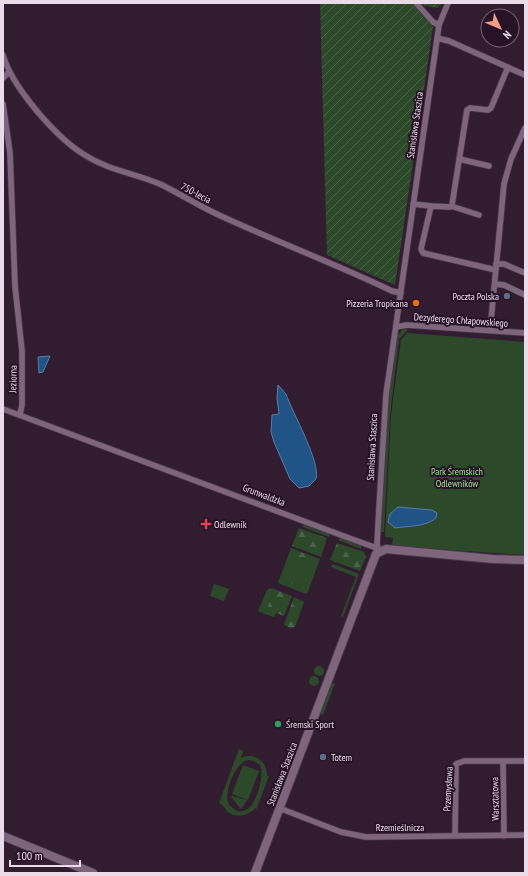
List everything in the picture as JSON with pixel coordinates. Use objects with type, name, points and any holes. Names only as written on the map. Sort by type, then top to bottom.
[{"type":"main road","name":"Grunwaldzka","points":[[379,551],[386,550],[493,559],[525,560]]},
{"type":"main road","name":"Stanisława Staszica","points":[[255,873],[373,559],[379,551]]},
{"type":"main road","points":[[3,836],[92,873]]},
{"type":"street","points":[[416,3],[431,20],[439,25]]},
{"type":"street","name":"Stanisława Staszica","points":[[379,551],[377,544],[383,424],[388,374],[439,25],[448,3]]},
{"type":"street","points":[[437,38],[449,41],[525,75]]},
{"type":"street","points":[[3,55],[9,72],[3,78]]},
{"type":"street","points":[[451,206],[467,110],[470,108],[488,110],[491,108],[508,67]]},
{"type":"street","name":"750-lecia","points":[[9,72],[22,91],[57,132],[73,147],[92,160],[109,169],[157,183],[222,217],[394,292],[401,293]]},
{"type":"street","name":"Jeziorna","points":[[3,104],[10,153],[15,286],[22,351],[22,405],[20,414]]},
{"type":"street","points":[[490,331],[506,175],[525,128]]},
{"type":"street","points":[[459,159],[489,166]]},
{"type":"street","points":[[413,204],[451,206],[479,215]]},
{"type":"street","points":[[431,206],[422,249],[423,253],[496,267],[504,264],[525,273]]},
{"type":"street","points":[[495,284],[504,285],[525,295]]},
{"type":"street","name":"Dezyderego Chłapowskiego","points":[[396,327],[407,325],[525,333]]},
{"type":"street","name":"Grunwaldzka","points":[[3,408],[374,547],[379,551]]},
{"type":"street","name":"Przemysłowa","points":[[455,836],[456,764],[464,761],[525,761]]},
{"type":"street","name":"Warsztatowa","points":[[503,761],[504,836]]},
{"type":"street","name":"Rzemieślnicza","points":[[279,808],[353,835],[366,837],[525,835]]},
{"type":"green space","points":[[320,3],[412,3],[433,27],[395,285],[327,255]]},
{"type":"green space","points":[[419,3],[443,3],[437,8],[421,5]]},
{"type":"green space","points":[[408,328],[399,339],[390,415],[384,532],[381,532],[385,443],[391,377],[398,335],[402,330]]},
{"type":"green space","name":"Park Śremskich Odlewników","points":[[407,333],[525,342],[525,555],[392,546],[393,538],[385,537],[391,415],[401,340]]},
{"type":"green space","points":[[304,524],[329,533],[329,537],[303,527]]},
{"type":"green space","points":[[299,528],[327,538],[321,557],[292,546]]},
{"type":"green space","points":[[340,537],[362,545],[361,549],[338,540]]},
{"type":"green space","points":[[337,543],[364,552],[366,557],[360,571],[330,560]]},
{"type":"green space","points":[[291,548],[320,559],[306,594],[278,583]]},
{"type":"green space","points":[[303,553],[308,558],[303,563],[298,558]]},
{"type":"green space","points":[[333,564],[359,574],[343,617],[341,616],[356,577],[331,567]]},
{"type":"green space","points":[[295,575],[300,580],[295,585],[290,580]]},
{"type":"green space","points":[[214,584],[229,589],[224,601],[210,596]]},
{"type":"green space","points":[[270,588],[274,589],[265,614],[258,611],[267,590]]},
{"type":"green space","points":[[274,589],[292,596],[284,616],[276,613],[274,617],[265,614]]},
{"type":"green space","points":[[294,597],[304,602],[295,627],[291,628],[284,625]]},
{"type":"green space","points":[[317,666],[321,666],[323,667],[323,675],[317,676],[314,673],[314,669]]},
{"type":"green space","points":[[312,676],[316,676],[319,681],[316,686],[312,686],[309,683],[309,679]]},
{"type":"green space","points":[[332,683],[335,684],[323,715],[320,714],[325,702],[324,699]]},
{"type":"green space","points":[[239,749],[243,751],[241,758],[251,756],[259,759],[265,766],[267,776],[269,776],[256,810],[256,808],[250,813],[239,816],[228,812],[219,803]],"holes":[[[248,760],[254,761],[260,765],[262,775],[255,800],[246,810],[237,811],[229,805],[228,800],[231,779],[243,762]]]},
{"type":"green space","points":[[243,765],[259,771],[248,800],[232,794]]},
{"type":"green space","points":[[231,797],[247,800],[241,809]]},
{"type":"water","points":[[50,356],[43,372],[39,373],[38,357]]},
{"type":"water","points":[[278,385],[286,394],[314,461],[316,479],[309,486],[299,488],[290,479],[274,442],[271,432],[272,415],[279,414],[277,398]]},
{"type":"water","points":[[398,507],[432,510],[437,513],[436,518],[422,525],[395,528],[388,522],[390,514]]},
{"type":"place","name":"Poczta Polska","points":[[507,296]]},
{"type":"place","name":"Pizzeria Tropicana","points":[[416,303]]},
{"type":"place","name":"Odlewnik","points":[[206,524]]},
{"type":"place","name":"Śremski Sport","points":[[278,724]]},
{"type":"place","name":"Totem","points":[[323,757]]}]
